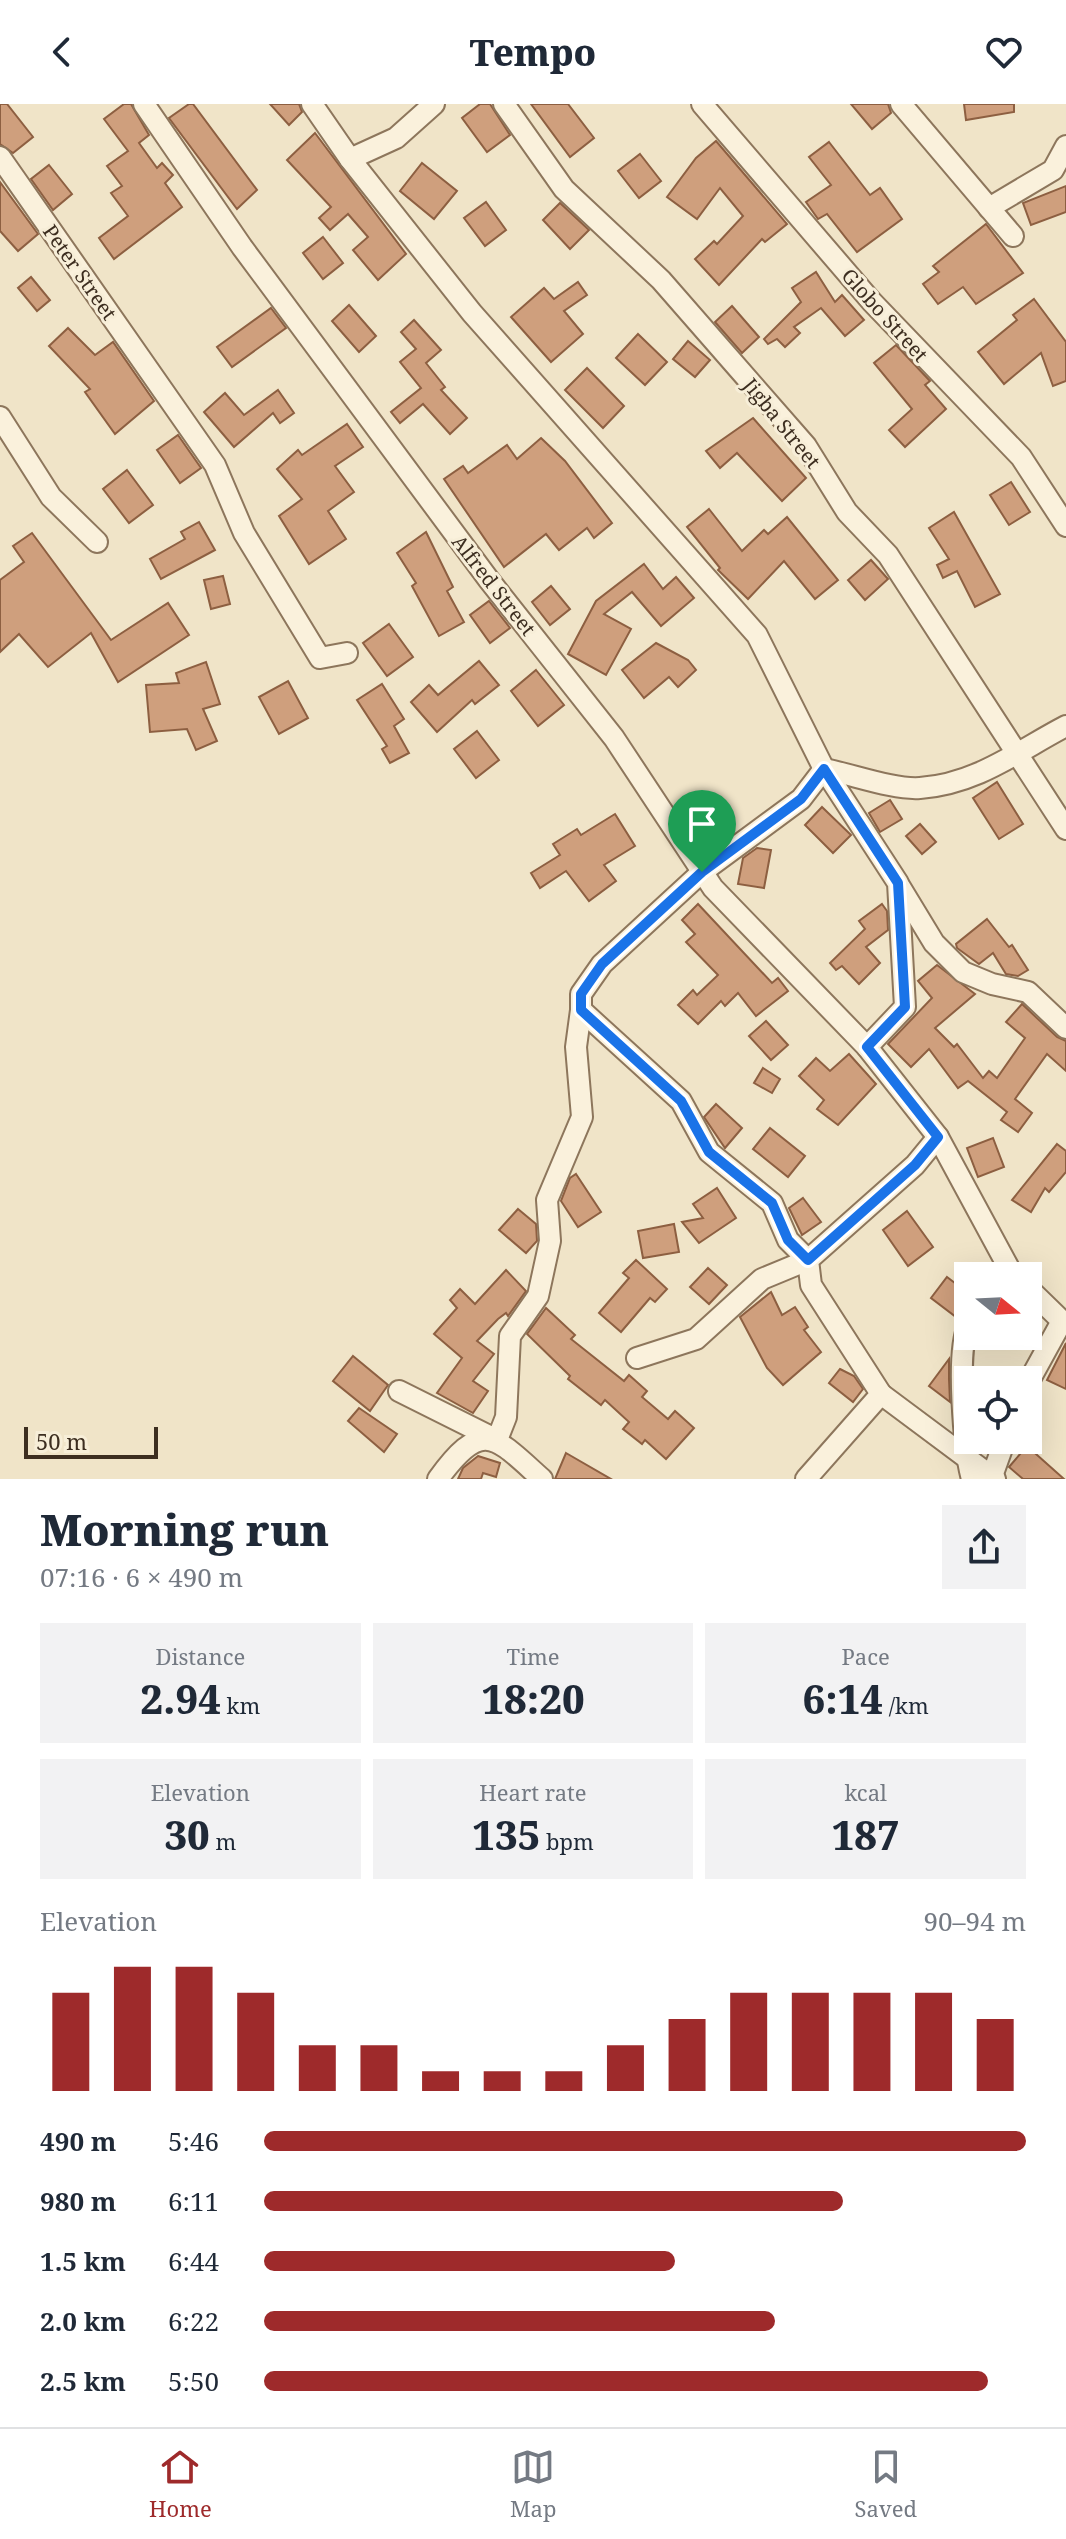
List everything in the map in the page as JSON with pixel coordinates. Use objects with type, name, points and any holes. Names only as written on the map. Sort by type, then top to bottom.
[{"type":"street","name":"Alfred Street","points":[[144,104],[242,247],[470,554],[614,738],[713,888],[867,1047],[938,1137],[1005,1262]]},
{"type":"street","points":[[312,104],[350,159],[472,313],[757,635],[824,769],[934,943],[963,972],[992,984],[1028,992],[1066,1028]]},
{"type":"street","points":[[350,159],[396,138],[434,104]]},
{"type":"street","name":"Jigba Street","points":[[504,104],[564,189],[661,280],[806,446],[847,512],[888,555],[1025,761],[1066,829]]},
{"type":"street","name":"Globo Street","points":[[702,104],[872,302],[1021,457],[1066,526]]},
{"type":"street","points":[[901,104],[1013,236]]},
{"type":"street","points":[[989,208],[1053,170],[1066,146]]},
{"type":"street","name":"Peter Street","points":[[0,157],[215,465],[244,533],[320,658],[347,653]]},
{"type":"street","points":[[0,418],[51,497],[97,542]]},
{"type":"street","points":[[824,769],[918,788],[968,779],[1025,761],[1066,726]]},
{"type":"street","points":[[497,1440],[506,1417],[510,1336],[538,1296],[550,1241],[547,1200],[582,1117],[576,1047],[581,994],[602,964],[702,872],[801,799],[824,769]]},
{"type":"street","points":[[867,1047],[905,1007],[898,883]]},
{"type":"street","points":[[581,1010],[681,1101],[709,1152],[772,1203],[788,1240],[808,1260],[811,1285],[881,1394],[954,1447]]},
{"type":"street","points":[[637,1358],[696,1339],[762,1279],[808,1260],[915,1165],[938,1137]]},
{"type":"street","points":[[1038,1366],[1064,1323],[1042,1302]]},
{"type":"street","points":[[399,1391],[497,1440],[542,1479]]},
{"type":"street","points":[[806,1479],[881,1394]]},
{"type":"street","points":[[438,1479],[460,1451],[483,1439],[497,1440]]},
{"type":"street","points":[[964,1454],[987,1478],[998,1454]]},
{"type":"building","points":[[0,104],[7,104],[33,137],[13,153],[0,144]]},
{"type":"building","points":[[124,104],[131,104],[149,135],[139,143],[157,168],[162,163],[173,175],[165,183],[182,207],[114,259],[99,238],[128,216],[111,193],[122,186],[107,166],[128,151],[104,119]]},
{"type":"building","points":[[193,104],[257,190],[237,209],[169,118]]},
{"type":"building","points":[[270,104],[299,104],[302,112],[289,125]]},
{"type":"building","points":[[480,104],[490,104],[510,135],[487,152],[462,118]]},
{"type":"building","points":[[531,104],[568,104],[594,138],[570,157]]},
{"type":"building","points":[[851,104],[888,104],[891,113],[872,129]]},
{"type":"building","points":[[964,104],[1014,104],[1014,112],[966,120]]},
{"type":"building","points":[[315,133],[406,254],[378,280],[353,250],[368,237],[348,214],[330,230],[319,218],[331,207],[287,160]]},
{"type":"building","points":[[716,141],[787,224],[765,242],[762,239],[719,285],[695,259],[714,241],[717,244],[743,216],[720,188],[697,219],[667,197],[696,158]]},
{"type":"building","points":[[829,142],[870,195],[880,188],[902,219],[857,252],[827,214],[818,219],[806,202],[831,185],[809,157]]},
{"type":"building","points":[[640,154],[661,181],[639,198],[618,171]]},
{"type":"building","points":[[422,163],[457,191],[434,219],[400,191]]},
{"type":"building","points":[[49,165],[72,194],[53,210],[31,179]]},
{"type":"building","points":[[0,182],[38,234],[18,251],[0,231]]},
{"type":"building","points":[[1066,186],[1066,212],[1031,225],[1023,203]]},
{"type":"building","points":[[486,202],[506,230],[485,246],[464,218]]},
{"type":"building","points":[[560,203],[589,230],[570,249],[543,220]]},
{"type":"building","points":[[986,224],[1023,273],[976,304],[963,287],[938,304],[923,284],[939,272],[933,266]]},
{"type":"building","points":[[323,237],[343,263],[323,279],[303,253]]},
{"type":"building","points":[[816,272],[835,302],[842,295],[864,320],[845,336],[821,308],[794,327],[800,333],[785,347],[777,339],[768,344],[764,339],[801,302],[792,288]]},
{"type":"building","points":[[31,277],[50,300],[37,311],[18,288]]},
{"type":"building","points":[[578,282],[587,295],[564,311],[583,334],[551,362],[511,317],[544,288],[554,299]]},
{"type":"building","points":[[1034,299],[1066,342],[1066,381],[1053,386],[1041,353],[1004,384],[978,352],[1017,320],[1013,315]]},
{"type":"building","points":[[349,305],[376,336],[359,352],[332,321]]},
{"type":"building","points":[[732,306],[759,337],[742,353],[715,322]]},
{"type":"building","points":[[271,308],[286,328],[232,367],[217,347]]},
{"type":"building","points":[[414,320],[441,350],[426,363],[445,387],[441,390],[467,418],[450,434],[423,404],[400,423],[391,412],[421,388],[400,362],[416,349],[401,332]]},
{"type":"building","points":[[68,328],[95,355],[113,342],[154,401],[115,434],[85,392],[90,389],[49,346]]},
{"type":"building","points":[[638,334],[667,362],[645,385],[616,358]]},
{"type":"building","points":[[688,341],[710,360],[695,377],[673,359]]},
{"type":"building","points":[[896,345],[930,381],[925,385],[946,409],[905,447],[889,430],[912,409],[874,363]]},
{"type":"building","points":[[587,368],[624,406],[603,428],[565,390]]},
{"type":"building","points":[[278,390],[294,413],[280,423],[273,413],[234,447],[204,412],[225,393],[244,415]]},
{"type":"building","points":[[753,418],[806,478],[782,501],[737,453],[720,468],[706,451]]},
{"type":"building","points":[[347,424],[363,447],[335,466],[354,492],[328,511],[346,539],[309,564],[279,516],[302,499],[277,469],[298,450],[302,455]]},
{"type":"building","points":[[178,435],[201,468],[180,483],[157,450]]},
{"type":"building","points":[[541,438],[565,461],[612,523],[594,538],[587,528],[559,550],[546,534],[504,567],[444,479],[463,466],[468,473],[507,445],[517,459]]},
{"type":"building","points":[[127,470],[153,505],[129,523],[103,489]]},
{"type":"building","points":[[1011,482],[1030,512],[1009,525],[990,495]]},
{"type":"building","points":[[709,509],[742,551],[764,530],[768,534],[787,517],[838,580],[815,599],[784,561],[748,599],[718,570],[720,568],[687,527]]},
{"type":"building","points":[[954,512],[1000,594],[975,607],[957,571],[943,578],[937,565],[949,559],[929,528]]},
{"type":"building","points":[[199,522],[215,550],[161,579],[150,559],[185,539],[181,532]]},
{"type":"building","points":[[426,532],[453,587],[447,591],[464,622],[439,636],[412,586],[416,583],[397,553]]},
{"type":"building","points":[[32,533],[111,640],[168,603],[189,635],[118,682],[91,633],[48,667],[19,634],[0,652],[0,580],[24,562],[13,546]]},
{"type":"building","points":[[871,560],[888,579],[865,600],[848,580]]},
{"type":"building","points":[[644,564],[663,589],[676,577],[694,598],[661,626],[632,592],[604,614],[631,629],[606,675],[568,654],[596,601]]},
{"type":"building","points":[[223,576],[230,604],[211,609],[204,580]]},
{"type":"building","points":[[551,586],[570,609],[550,625],[532,602]]},
{"type":"building","points":[[489,601],[510,628],[490,643],[470,615]]},
{"type":"building","points":[[389,624],[413,657],[387,676],[363,643]]},
{"type":"building","points":[[656,643],[688,660],[696,670],[678,687],[669,677],[644,698],[622,670]]},
{"type":"building","points":[[479,661],[499,685],[475,704],[472,700],[437,732],[411,702],[429,685],[438,695]]},
{"type":"building","points":[[206,662],[220,704],[203,709],[217,741],[196,750],[187,729],[150,732],[146,685],[179,683],[176,673]]},
{"type":"building","points":[[536,670],[564,705],[538,726],[511,691]]},
{"type":"building","points":[[288,681],[308,718],[279,734],[259,697]]},
{"type":"building","points":[[382,684],[404,719],[394,726],[409,753],[390,763],[382,749],[387,746],[357,700]]},
{"type":"building","points":[[477,731],[499,760],[476,778],[454,749]]},
{"type":"building","points":[[997,782],[1023,824],[999,839],[973,798]]},
{"type":"building","points":[[890,800],[902,819],[880,832],[869,813]]},
{"type":"building","points":[[822,807],[851,835],[833,853],[805,825]]},
{"type":"building","points":[[615,814],[635,846],[604,865],[616,881],[589,901],[566,871],[540,888],[531,873],[560,855],[553,844],[577,829],[581,835]]},
{"type":"building","points":[[920,824],[936,842],[922,854],[906,836]]},
{"type":"building","points":[[757,848],[771,850],[764,888],[738,884],[743,858]]},
{"type":"building","points":[[698,904],[772,983],[778,978],[788,991],[756,1016],[738,993],[725,1006],[721,1001],[698,1024],[678,1005],[693,990],[697,995],[718,975],[686,942],[695,934],[682,920]]},
{"type":"building","points":[[882,904],[887,911],[888,930],[866,947],[880,963],[859,984],[842,966],[836,970],[830,963],[865,929],[859,921]]},
{"type":"building","points":[[987,919],[1009,947],[1012,945],[1028,970],[1018,976],[1006,974],[993,953],[979,964],[957,948],[956,944]]},
{"type":"building","points":[[937,965],[975,994],[935,1028],[954,1047],[957,1044],[983,1078],[989,1071],[997,1078],[1025,1038],[1006,1022],[1022,1004],[1057,1037],[1066,1041],[1066,1071],[1047,1054],[1015,1099],[1032,1113],[1018,1132],[1001,1120],[1007,1112],[968,1081],[958,1088],[929,1049],[911,1067],[888,1044],[932,998],[918,981]]},
{"type":"building","points":[[766,1021],[788,1045],[771,1060],[749,1036]]},
{"type":"building","points":[[849,1054],[876,1084],[838,1125],[817,1109],[824,1100],[799,1076],[816,1058],[830,1071]]},
{"type":"building","points":[[763,1068],[780,1079],[772,1093],[754,1083]]},
{"type":"building","points":[[716,1104],[742,1128],[725,1148],[704,1117]]},
{"type":"building","points":[[770,1128],[805,1156],[788,1177],[753,1149]]},
{"type":"building","points":[[993,1138],[1004,1167],[978,1177],[967,1148]]},
{"type":"building","points":[[1057,1144],[1066,1151],[1066,1172],[1049,1192],[1045,1188],[1031,1212],[1012,1200]]},
{"type":"building","points":[[576,1174],[601,1212],[578,1227],[561,1201],[570,1178]]},
{"type":"building","points":[[717,1188],[736,1218],[699,1243],[682,1222],[703,1218],[693,1204]]},
{"type":"building","points":[[803,1198],[821,1222],[802,1235],[789,1208]]},
{"type":"building","points":[[518,1209],[536,1224],[537,1241],[526,1253],[499,1230]]},
{"type":"building","points":[[907,1211],[933,1247],[908,1266],[883,1230]]},
{"type":"building","points":[[674,1224],[679,1252],[643,1258],[638,1231]]},
{"type":"building","points":[[636,1260],[667,1289],[655,1302],[650,1298],[621,1332],[599,1313],[629,1278],[623,1273]]},
{"type":"building","points":[[708,1268],[727,1285],[709,1304],[690,1287]]},
{"type":"building","points":[[506,1270],[526,1291],[508,1316],[506,1313],[498,1319],[477,1341],[494,1354],[473,1381],[488,1391],[473,1413],[437,1393],[462,1358],[434,1334],[457,1308],[450,1300],[460,1289],[475,1304]]},
{"type":"building","points":[[947,1277],[954,1282],[954,1315],[931,1298]]},
{"type":"building","points":[[771,1292],[782,1315],[795,1307],[808,1327],[804,1330],[821,1352],[783,1385],[767,1368],[740,1317]]},
{"type":"building","points":[[546,1308],[575,1335],[571,1339],[624,1381],[629,1375],[647,1391],[642,1397],[668,1419],[675,1411],[694,1428],[666,1459],[645,1440],[642,1444],[623,1429],[629,1422],[605,1400],[601,1405],[568,1379],[570,1376],[527,1334]]},
{"type":"building","points":[[1066,1343],[1066,1389],[1047,1380]]},
{"type":"building","points":[[353,1356],[388,1385],[370,1411],[333,1381]]},
{"type":"building","points":[[949,1359],[949,1379],[950,1402],[929,1386]]},
{"type":"building","points":[[840,1369],[854,1376],[863,1389],[853,1402],[829,1383]]},
{"type":"building","points":[[359,1408],[397,1434],[384,1452],[348,1421]]},
{"type":"building","points":[[566,1453],[611,1479],[555,1479]]},
{"type":"building","points":[[1020,1454],[1036,1454],[1064,1479],[1023,1479],[1009,1467]]},
{"type":"building","points":[[478,1456],[500,1463],[496,1477],[483,1473],[481,1479],[458,1479],[463,1468]]},
{"type":"route","points":[[824,769],[898,883],[905,1007],[867,1047],[938,1137],[915,1165],[808,1260],[788,1240],[772,1203],[709,1152],[681,1101],[581,1010],[581,994],[602,964],[702,872],[801,799],[824,769]]}]
